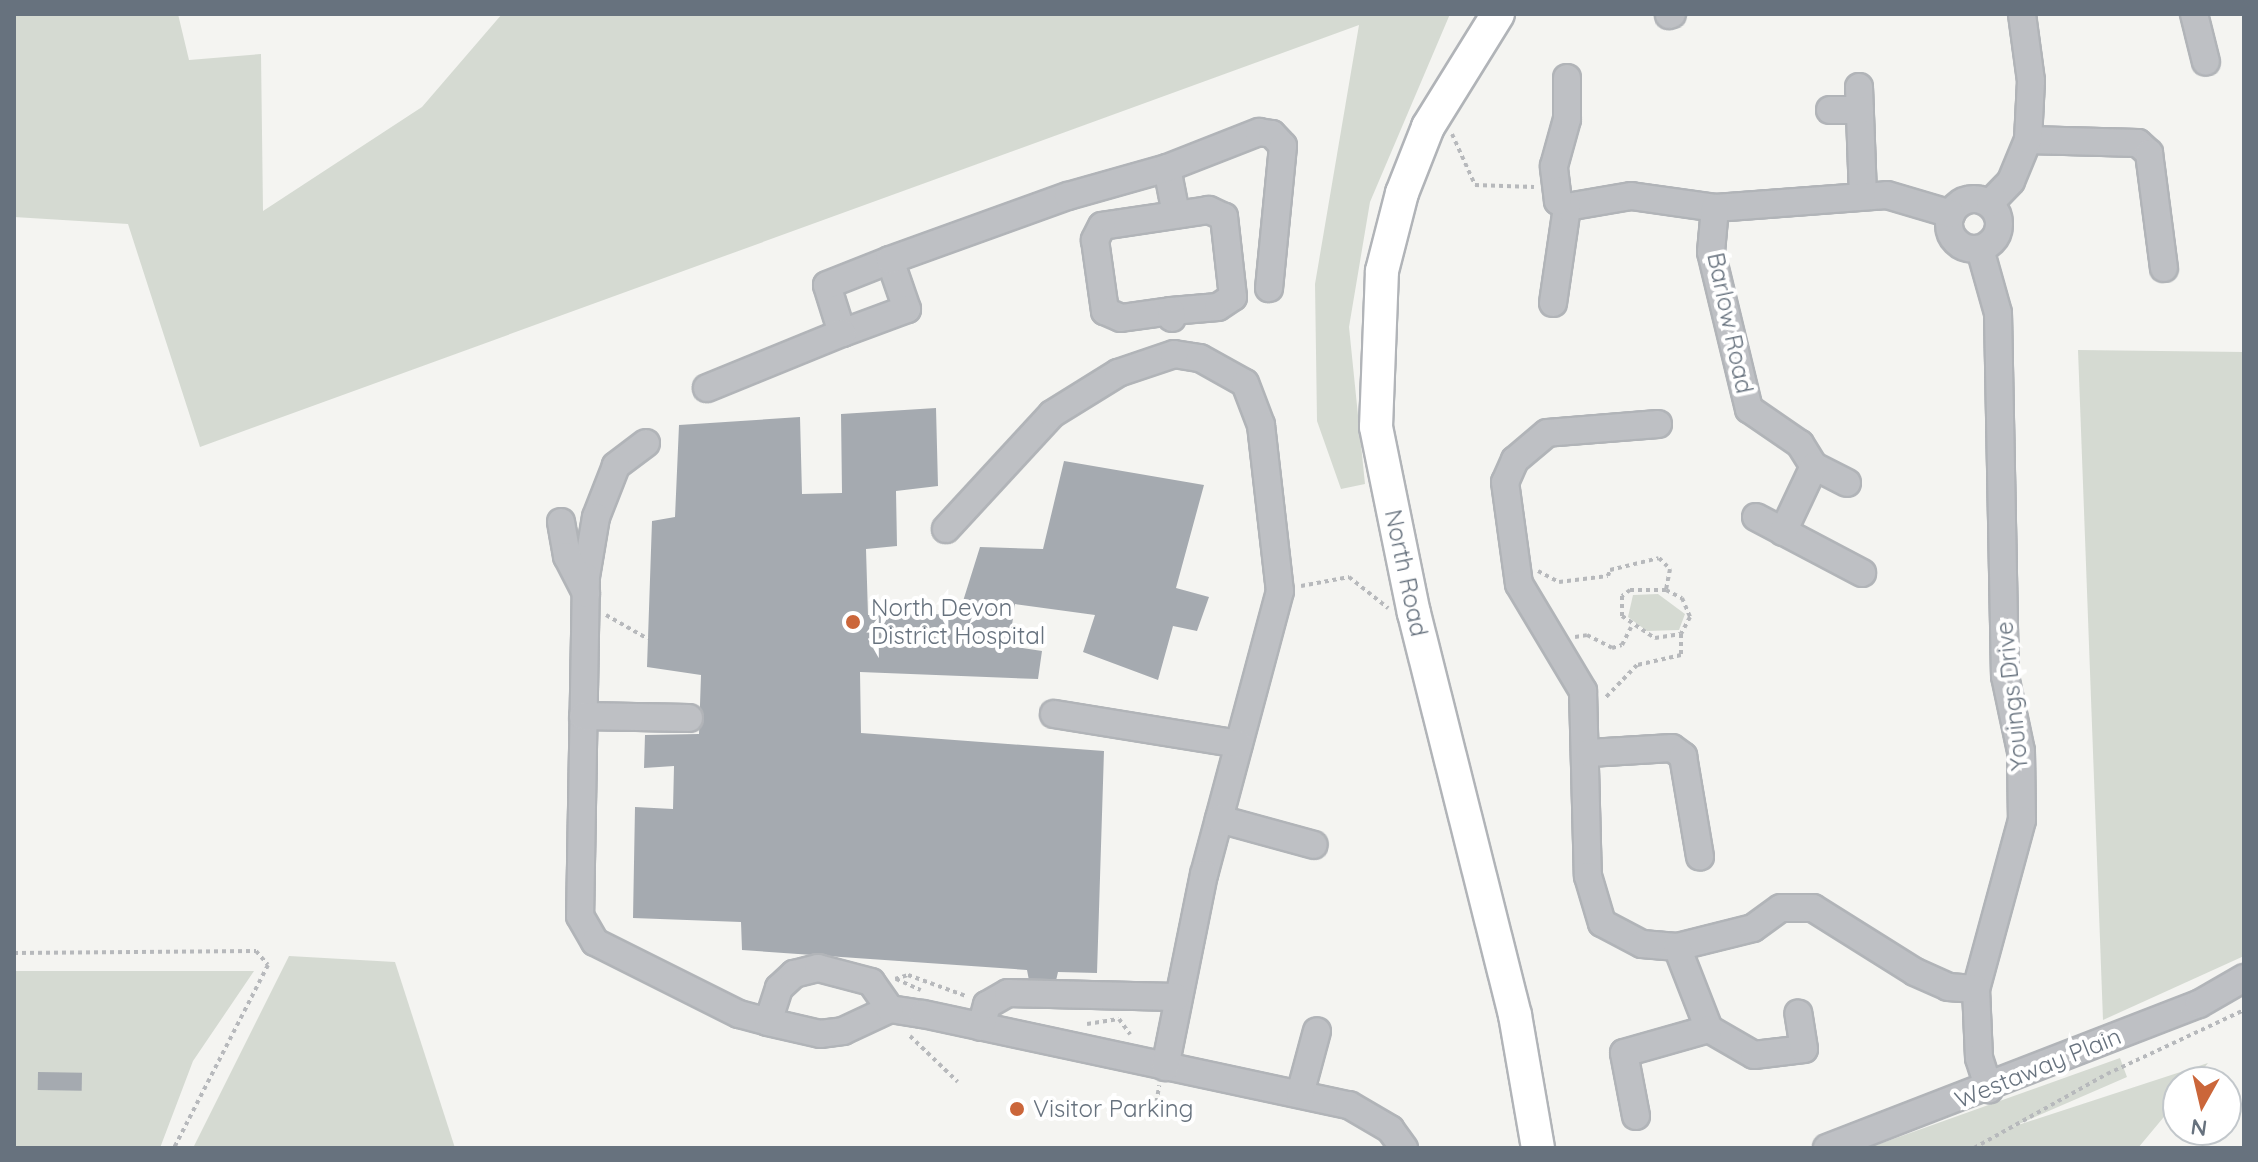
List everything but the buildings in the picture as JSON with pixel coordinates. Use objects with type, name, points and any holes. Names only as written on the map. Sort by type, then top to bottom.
[{"type":"main road","name":"North Road","points":[[1498,14],[1440,107],[1402,193],[1382,271],[1376,427],[1414,613],[1515,1015],[1538,1148]]},
{"type":"street","points":[[1990,203],[2011,181],[2028,140],[2031,81],[2022,14]]},
{"type":"street","points":[[2194,14],[2206,62]]},
{"type":"street","points":[[1553,303],[1567,78]]},
{"type":"street","points":[[1830,110],[1859,99],[1863,194]]},
{"type":"street","points":[[842,333],[827,285],[890,260],[1167,168],[1259,132],[1279,139],[1269,288]]},
{"type":"street","points":[[2028,140],[2138,143],[2149,153],[2164,268]]},
{"type":"street","points":[[1167,168],[1176,214]]},
{"type":"street","points":[[1561,198],[1631,196],[1715,208],[1863,194],[1916,200],[1951,214]]},
{"type":"street","points":[[1951,214],[1971,199],[1990,203]]},
{"type":"street","points":[[1951,214],[1955,240],[1980,249],[1999,229],[1990,203]]},
{"type":"street","name":"Barlow Road","points":[[1715,208],[1711,252],[1749,409],[1800,444],[1814,466],[1847,483]]},
{"type":"street","points":[[1209,210],[1224,217],[1235,289],[1218,307],[1172,315],[1121,318],[1105,311],[1095,240],[1110,223],[1209,210]]},
{"type":"street","name":"Youings Drive","points":[[1980,249],[1998,313],[2005,676],[2021,751],[2022,820],[1976,989],[1979,1058],[1989,1089]]},
{"type":"street","points":[[707,388],[907,309],[890,260]]},
{"type":"street","points":[[1172,315],[1179,322],[1176,356]]},
{"type":"street","points":[[946,529],[1055,411],[1118,373],[1176,356],[1245,383],[1261,425],[1280,591],[1219,819],[1176,997],[1165,1067]]},
{"type":"street","points":[[1658,424],[1586,427],[1547,433],[1528,444],[1505,482],[1519,584],[1583,691],[1589,753],[1588,876],[1602,923],[1642,944],[1677,947],[1753,928],[1781,908],[1813,908],[1915,972],[1948,987],[1976,989]]},
{"type":"street","points":[[646,443],[616,466],[596,517],[586,593],[580,916],[589,934],[656,974],[819,1046],[890,1009],[1300,1094],[1373,1116],[1404,1148]]},
{"type":"street","points":[[1783,532],[1814,466]]},
{"type":"street","points":[[1756,517],[1862,573]]},
{"type":"street","points":[[561,522],[567,556],[586,593]]},
{"type":"street","points":[[1054,714],[1239,744]]},
{"type":"street","points":[[583,716],[689,718]]},
{"type":"street","points":[[1589,753],[1672,748],[1683,756],[1700,857]]},
{"type":"street","points":[[1219,819],[1314,845]]},
{"type":"street","points":[[1677,947],[1709,1029],[1754,1055],[1804,1049],[1798,1013]]},
{"type":"street","points":[[768,1022],[779,988],[794,974],[818,968],[871,982],[890,1009]]},
{"type":"street","name":"Westaway Plain","points":[[1827,1148],[1989,1089],[2199,1004],[2244,978]]},
{"type":"street","points":[[981,1027],[987,1005],[1008,993],[1176,997]]},
{"type":"street","points":[[1636,1116],[1624,1053],[1709,1029]]},
{"type":"street","points":[[1300,1094],[1317,1031]]},
{"type":"path","points":[[1440,107],[1475,185],[1561,198]]},
{"type":"path","points":[[1517,571],[1536,569],[1559,582],[1608,576],[1610,570],[1659,558],[1670,569],[1666,590]]},
{"type":"path","points":[[1280,591],[1349,577],[1380,606],[1414,613]]},
{"type":"path","points":[[1585,711],[1637,665],[1681,655],[1681,634],[1691,621],[1689,609],[1666,590],[1643,588],[1622,596],[1622,616],[1631,627],[1655,638],[1681,634]]},
{"type":"path","points":[[586,593],[617,624],[648,639]]},
{"type":"path","points":[[1558,646],[1581,634],[1612,648],[1622,645],[1631,627]]},
{"type":"path","points":[[14,953],[256,951],[268,965],[174,1148]]},
{"type":"path","points":[[1974,1148],[2107,1074],[2244,1010]]},
{"type":"path","points":[[924,1031],[906,1038],[927,1048],[958,1082]]},
{"type":"path","points":[[1154,1118],[1157,1094]]},
{"type":"shaded area","points":[[14,14],[178,14],[189,60],[261,54],[263,211],[422,107],[502,14],[1450,14],[1370,202],[1349,327],[1365,484],[1341,489],[1317,421],[1315,284],[1359,25],[200,447],[128,224],[14,217]]},
{"type":"shaded area","points":[[2078,350],[2244,352],[2244,956],[2103,1020]]},
{"type":"shaded area","points":[[1658,594],[1685,614],[1679,630],[1647,631],[1628,617],[1633,595]]},
{"type":"shaded area","points":[[289,956],[395,962],[455,1148],[193,1148]]},
{"type":"shaded area","points":[[14,971],[254,971],[193,1061],[160,1148],[14,1148]]},
{"type":"shaded area","points":[[2120,1058],[2127,1077],[2012,1127],[2162,1078],[2162,1119],[2138,1148],[1868,1148]]},
{"type":"place","name":"North Devon District Hospital","points":[[853,622]]},
{"type":"place","name":"Visitor Parking","points":[[1017,1109]]}]
